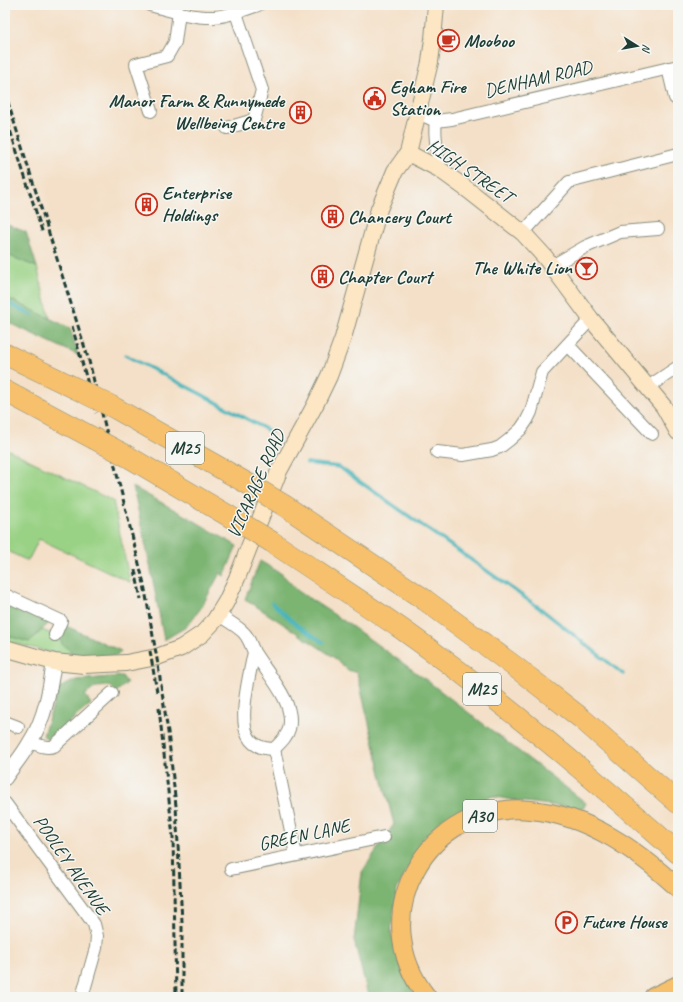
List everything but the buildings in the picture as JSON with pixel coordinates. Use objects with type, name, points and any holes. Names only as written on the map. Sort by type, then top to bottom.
[{"type":"highway","name":"M25","points":[[5,354],[113,407],[285,506],[425,600],[514,666],[580,718],[678,803]]},
{"type":"highway","name":"M25","points":[[5,391],[127,456],[244,525],[272,542],[403,630],[491,695],[592,777],[678,853]]},
{"type":"main road","name":"HIGH STREET","points":[[436,5],[430,62],[408,153],[439,170],[468,190],[523,233],[552,266],[591,319],[664,407],[678,432]]},
{"type":"main road","name":"VICARAGE ROAD","points":[[5,648],[54,662],[100,665],[126,663],[157,657],[181,648],[210,626],[219,615],[244,560],[279,471],[329,376],[343,338],[379,209],[395,171],[408,153]]},
{"type":"main road","name":"A30","points":[[427,997],[414,978],[404,954],[401,936],[401,918],[404,897],[411,877],[420,861],[433,845],[443,836],[469,820],[485,814],[512,809],[530,810],[566,817],[596,829],[626,846],[648,862],[678,888]]},
{"type":"main road","points":[[653,997],[678,985]]},
{"type":"street","points":[[150,5],[202,17],[214,17],[236,13],[258,5]]},
{"type":"street","points":[[151,111],[136,64],[167,56],[175,42],[179,12]]},
{"type":"street","points":[[227,128],[254,120],[262,90],[236,13]]},
{"type":"street","name":"DENHAM ROAD","points":[[436,121],[673,67],[675,98],[678,97]]},
{"type":"street","points":[[418,113],[436,121],[434,131],[439,159],[439,170]]},
{"type":"street","points":[[523,233],[568,182],[678,154]]},
{"type":"street","points":[[552,266],[585,247],[620,232],[658,229]]},
{"type":"street","points":[[437,452],[463,455],[492,450],[509,440],[521,429],[527,420],[542,372],[591,319]]},
{"type":"street","points":[[568,345],[652,434]]},
{"type":"street","points":[[648,387],[678,367]]},
{"type":"street","points":[[5,595],[61,621],[55,635]]},
{"type":"street","points":[[219,615],[244,633],[254,652],[284,698],[290,715],[289,730],[283,740],[274,749],[264,749],[254,743],[248,736],[244,726],[244,712],[254,652]]},
{"type":"street","points":[[5,778],[31,742],[46,704],[54,662]]},
{"type":"street","points":[[31,742],[45,747],[54,746],[104,695]]},
{"type":"street","points":[[5,722],[18,727]]},
{"type":"street","points":[[274,749],[296,855]]},
{"type":"street","name":"POOLEY AVENUE","points":[[5,803],[94,924],[97,936],[96,948],[82,997]]},
{"type":"street","name":"GREEN LANE","points":[[232,869],[384,837]]},
{"type":"green space","points":[[5,224],[26,232],[37,267],[5,254]]},
{"type":"green space","points":[[5,254],[37,267],[50,319],[5,297]]},
{"type":"green space","points":[[5,297],[70,328],[78,355],[5,321]]},
{"type":"green space","points":[[5,448],[113,501],[130,582],[39,539],[28,561],[5,550]]},
{"type":"green space","points":[[133,487],[237,546],[224,576],[220,573],[201,608],[186,627],[164,640],[150,565]]},
{"type":"green space","points":[[260,561],[282,574],[298,591],[347,623],[425,679],[586,803],[583,809],[517,801],[491,796],[424,837],[397,890],[391,932],[405,979],[418,997],[372,997],[367,991],[354,940],[362,872],[394,824],[357,673],[348,670],[332,656],[245,599]]},
{"type":"green space","points":[[5,603],[49,623],[29,642],[5,635]]},
{"type":"green space","points":[[64,625],[121,651],[117,656],[76,655],[62,644],[60,637]]},
{"type":"green space","points":[[42,630],[60,637],[62,644],[76,655],[66,656],[13,643],[5,639],[5,635],[29,642]]},
{"type":"green space","points":[[122,676],[127,683],[116,692],[110,686],[96,687],[85,695],[91,704],[52,737],[46,739],[43,735],[59,688],[76,680]]},
{"type":"waterway","points":[[5,302],[32,315]]},
{"type":"waterway","points":[[125,355],[271,432]]},
{"type":"waterway","points":[[307,463],[339,467],[541,609],[623,674]]},
{"type":"waterway","points":[[272,603],[298,626],[323,642]]},
{"type":"railway","points":[[5,93],[89,361],[144,584],[168,732],[176,806],[182,922],[182,997]]},
{"type":"railway","points":[[5,114],[43,234]]},
{"type":"railway","points":[[72,326],[96,413]]},
{"type":"railway","points":[[135,570],[141,599]]},
{"type":"railway","points":[[150,651],[157,692]]},
{"type":"railway","points":[[159,708],[173,837],[176,995]]},
{"type":"place","name":"Mooboo","points":[[449,41]]},
{"type":"place","name":"Egham Fire Station","points":[[374,98]]},
{"type":"place","name":"Manor Farm & Runnymede Wellbeing Centre","points":[[300,112]]},
{"type":"place","name":"Enterprise Holdings","points":[[147,204]]},
{"type":"place","name":"Chancery Court","points":[[333,217]]},
{"type":"place","name":"The White Lion","points":[[587,268]]},
{"type":"place","name":"Chapter Court","points":[[322,277]]},
{"type":"place","name":"Future House","points":[[567,922]]}]
